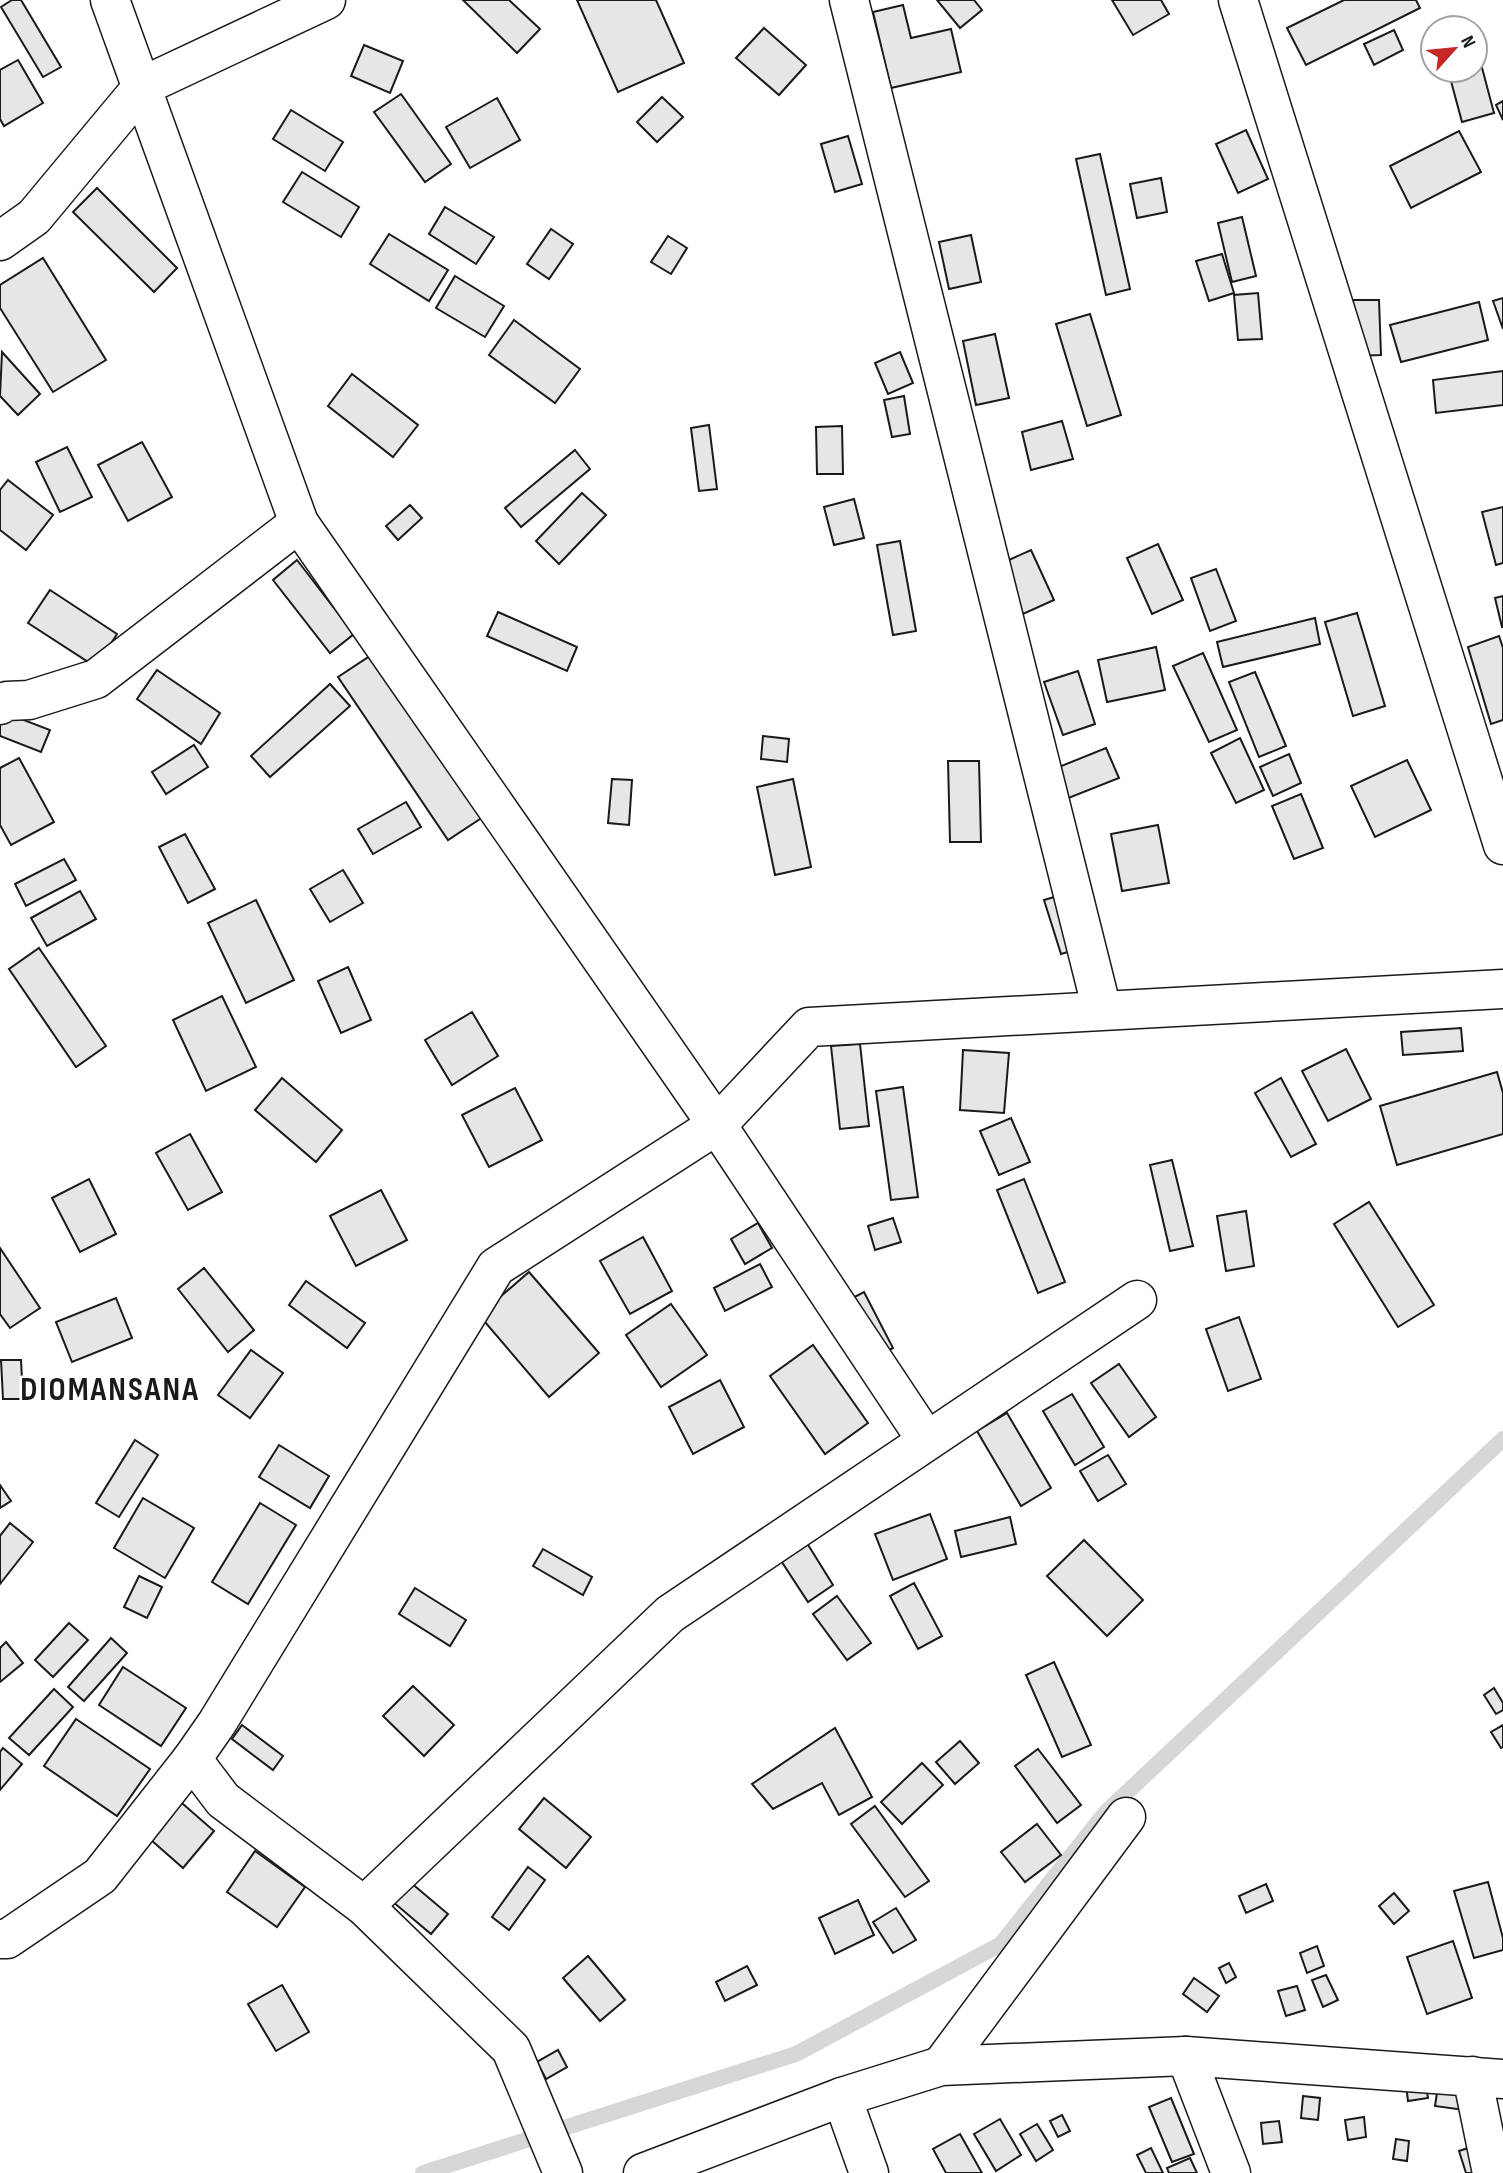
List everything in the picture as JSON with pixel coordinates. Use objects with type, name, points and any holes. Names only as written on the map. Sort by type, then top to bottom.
[{"type":"street","points":[[110,0],[299,523],[717,1125],[927,1441]]},
{"type":"street","points":[[0,241],[34,217],[143,86],[326,0]]},
{"type":"street","points":[[849,0],[1102,1010]]},
{"type":"street","points":[[1238,0],[1503,845]]},
{"type":"street","points":[[0,705],[8,701],[29,700],[96,678],[299,523]]},
{"type":"street","points":[[0,1940],[6,1939],[100,1876],[192,1759],[217,1723],[496,1267],[717,1125],[810,1027],[1503,989]]},
{"type":"street","points":[[364,1906],[670,1614],[1137,1300]]},
{"type":"street","points":[[192,1759],[223,1800],[364,1906],[511,2049],[564,2173]]},
{"type":"street","points":[[941,2066],[1126,1816]]},
{"type":"street","points":[[1186,2056],[1231,2173]]},
{"type":"street","points":[[643,2173],[842,2097],[941,2066],[1186,2056],[1487,2078],[1492,2173]]},
{"type":"street","points":[[842,2097],[869,2173]]},
{"type":"building","points":[[12,0],[21,0],[61,67],[43,77],[1,7]]},
{"type":"building","points":[[463,0],[509,0],[540,29],[517,53]]},
{"type":"building","points":[[577,0],[656,0],[684,63],[618,92]]},
{"type":"building","points":[[937,0],[974,0],[982,10],[960,28]]},
{"type":"building","points":[[1112,0],[1161,0],[1169,14],[1133,35]]},
{"type":"building","points":[[1344,0],[1416,0],[1420,8],[1306,65],[1287,28]]},
{"type":"building","points":[[903,5],[911,38],[951,29],[961,72],[891,88],[873,12]]},
{"type":"building","points":[[764,28],[806,65],[779,95],[736,58]]},
{"type":"building","points":[[1394,30],[1403,50],[1374,65],[1364,44]]},
{"type":"building","points":[[364,45],[403,61],[390,93],[351,76]]},
{"type":"building","points":[[18,60],[43,103],[4,126],[0,119],[0,70]]},
{"type":"building","points":[[1452,84],[1486,84],[1494,113],[1462,122]]},
{"type":"building","points":[[401,94],[451,164],[425,182],[374,112]]},
{"type":"building","points":[[662,97],[683,117],[657,142],[637,122]]},
{"type":"building","points":[[497,98],[520,140],[470,168],[446,127]]},
{"type":"building","points":[[1503,101],[1503,120],[1496,105]]},
{"type":"building","points":[[291,110],[343,142],[325,171],[273,139]]},
{"type":"building","points":[[1246,130],[1268,179],[1238,193],[1216,144]]},
{"type":"building","points":[[1459,131],[1481,172],[1411,208],[1390,166]]},
{"type":"building","points":[[848,136],[862,184],[835,192],[821,144]]},
{"type":"building","points":[[1100,154],[1130,289],[1106,295],[1076,159]]},
{"type":"building","points":[[302,172],[359,207],[341,237],[283,202]]},
{"type":"building","points":[[1161,178],[1167,212],[1137,218],[1130,184]]},
{"type":"building","points":[[97,188],[177,268],[154,292],[73,212]]},
{"type":"building","points":[[445,207],[494,237],[476,264],[429,234]]},
{"type":"building","points":[[1242,217],[1256,276],[1232,282],[1218,223]]},
{"type":"building","points":[[551,229],[573,244],[549,279],[527,264]]},
{"type":"building","points":[[389,234],[448,270],[429,301],[370,264]]},
{"type":"building","points":[[971,235],[981,282],[949,289],[939,242]]},
{"type":"building","points":[[668,236],[687,248],[671,274],[651,262]]},
{"type":"building","points":[[1222,254],[1234,293],[1209,301],[1196,261]]},
{"type":"building","points":[[43,258],[106,360],[53,392],[0,308],[0,285]]},
{"type":"building","points":[[455,276],[504,306],[485,337],[436,308]]},
{"type":"building","points":[[1258,293],[1262,339],[1238,340],[1234,295]]},
{"type":"building","points":[[1503,298],[1503,329],[1493,301]]},
{"type":"building","points":[[1353,300],[1379,300],[1381,355],[1355,356]]},
{"type":"building","points":[[1479,302],[1488,340],[1401,362],[1390,325]]},
{"type":"building","points":[[1090,314],[1121,415],[1087,426],[1056,324]]},
{"type":"building","points":[[514,320],[580,369],[555,403],[489,355]]},
{"type":"building","points":[[995,334],[1009,398],[976,405],[963,341]]},
{"type":"building","points":[[2,352],[40,394],[18,415],[0,396]]},
{"type":"building","points":[[900,352],[913,383],[888,394],[875,363]]},
{"type":"building","points":[[1503,371],[1503,405],[1436,413],[1433,380]]},
{"type":"building","points":[[352,374],[418,425],[393,457],[328,406]]},
{"type":"building","points":[[904,396],[910,434],[892,437],[884,400]]},
{"type":"building","points":[[1062,421],[1073,459],[1031,470],[1022,432]]},
{"type":"building","points":[[709,425],[717,489],[699,491],[691,428]]},
{"type":"building","points":[[842,426],[843,474],[817,474],[816,427]]},
{"type":"building","points":[[142,442],[172,497],[128,521],[98,465]]},
{"type":"building","points":[[67,447],[92,497],[60,512],[36,462]]},
{"type":"building","points":[[575,450],[590,469],[521,527],[505,508]]},
{"type":"building","points":[[8,480],[53,515],[26,550],[0,530],[0,490]]},
{"type":"building","points":[[582,493],[606,515],[559,564],[536,541]]},
{"type":"building","points":[[854,499],[864,538],[834,545],[824,507]]},
{"type":"building","points":[[410,505],[422,518],[398,540],[386,526]]},
{"type":"building","points":[[1503,507],[1503,563],[1496,565],[1482,512]]},
{"type":"building","points":[[900,541],[916,631],[893,635],[877,545]]},
{"type":"building","points":[[1158,544],[1183,600],[1152,614],[1127,558]]},
{"type":"building","points":[[1031,550],[1054,600],[1023,614],[1000,564]]},
{"type":"building","points":[[297,560],[354,634],[330,653],[273,580]]},
{"type":"building","points":[[1216,569],[1236,621],[1210,631],[1191,578]]},
{"type":"building","points":[[50,590],[117,634],[96,667],[28,623]]},
{"type":"building","points":[[1503,596],[1503,627],[1502,627],[1495,598]]},
{"type":"building","points":[[498,612],[577,647],[567,671],[487,636]]},
{"type":"building","points":[[1357,613],[1385,706],[1353,716],[1325,622]]},
{"type":"building","points":[[1315,618],[1320,644],[1223,667],[1217,642]]},
{"type":"building","points":[[1499,636],[1503,648],[1503,720],[1491,724],[1468,647]]},
{"type":"building","points":[[1156,647],[1165,690],[1107,702],[1098,660]]},
{"type":"building","points":[[1203,653],[1237,730],[1209,742],[1173,666]]},
{"type":"building","points":[[373,654],[483,817],[448,840],[338,677]]},
{"type":"building","points":[[157,670],[220,713],[201,744],[137,699]]},
{"type":"building","points":[[1078,671],[1095,724],[1063,735],[1044,682]]},
{"type":"building","points":[[1255,672],[1286,746],[1259,757],[1229,682]]},
{"type":"building","points":[[330,684],[350,706],[270,777],[251,756]]},
{"type":"building","points":[[0,711],[50,730],[41,752],[0,736]]},
{"type":"building","points":[[763,736],[789,739],[787,762],[761,759]]},
{"type":"building","points":[[1240,738],[1264,790],[1236,803],[1211,753]]},
{"type":"building","points":[[194,745],[208,767],[166,794],[152,772]]},
{"type":"building","points":[[1106,748],[1119,778],[1066,799],[1054,769]]},
{"type":"building","points":[[1289,754],[1301,783],[1273,796],[1260,767]]},
{"type":"building","points":[[19,758],[54,822],[11,845],[0,825],[0,768]]},
{"type":"building","points":[[1407,760],[1431,810],[1375,837],[1351,786]]},
{"type":"building","points":[[948,761],[979,761],[981,842],[950,842]]},
{"type":"building","points":[[612,779],[632,780],[629,825],[608,823]]},
{"type":"building","points":[[793,779],[811,867],[775,875],[757,787]]},
{"type":"building","points":[[1301,794],[1323,848],[1294,859],[1272,806]]},
{"type":"building","points":[[406,802],[421,827],[373,854],[358,829]]},
{"type":"building","points":[[1158,825],[1169,883],[1122,891],[1111,834]]},
{"type":"building","points":[[185,834],[215,889],[188,903],[159,847]]},
{"type":"building","points":[[64,859],[76,880],[26,906],[15,884]]},
{"type":"building","points":[[343,870],[363,903],[330,922],[310,889]]},
{"type":"building","points":[[80,891],[96,919],[47,946],[31,918]]},
{"type":"building","points":[[1075,891],[1091,945],[1061,954],[1044,900]]},
{"type":"building","points":[[256,900],[294,980],[246,1003],[208,923]]},
{"type":"building","points":[[39,948],[106,1046],[76,1067],[9,969]]},
{"type":"building","points":[[348,967],[371,1020],[341,1033],[318,981]]},
{"type":"building","points":[[222,996],[256,1067],[206,1091],[173,1020]]},
{"type":"building","points":[[472,1012],[498,1056],[452,1085],[425,1040]]},
{"type":"building","points":[[1461,1028],[1463,1051],[1403,1055],[1401,1032]]},
{"type":"building","points":[[860,1044],[869,1126],[840,1129],[831,1046]]},
{"type":"building","points":[[1346,1049],[1371,1099],[1328,1121],[1302,1071]]},
{"type":"building","points":[[963,1050],[1009,1053],[1004,1113],[960,1110]]},
{"type":"building","points":[[1497,1072],[1503,1093],[1503,1134],[1397,1165],[1380,1106]]},
{"type":"building","points":[[282,1078],[342,1130],[316,1162],[255,1110]]},
{"type":"building","points":[[1281,1078],[1316,1144],[1291,1157],[1255,1093]]},
{"type":"building","points":[[903,1087],[918,1197],[891,1200],[876,1091]]},
{"type":"building","points":[[515,1088],[542,1140],[489,1167],[462,1115]]},
{"type":"building","points":[[1011,1118],[1030,1162],[999,1175],[980,1131]]},
{"type":"building","points":[[190,1134],[222,1192],[188,1210],[156,1153]]},
{"type":"building","points":[[1172,1160],[1193,1246],[1170,1251],[1150,1165]]},
{"type":"building","points":[[89,1179],[116,1234],[80,1252],[52,1198]]},
{"type":"building","points":[[1024,1179],[1065,1282],[1038,1293],[997,1190]]},
{"type":"building","points":[[381,1190],[407,1240],[356,1266],[330,1216]]},
{"type":"building","points":[[1369,1202],[1434,1305],[1398,1327],[1334,1224]]},
{"type":"building","points":[[1246,1211],[1254,1266],[1226,1271],[1217,1216]]},
{"type":"building","points":[[893,1218],[901,1242],[875,1250],[868,1226]]},
{"type":"building","points":[[758,1223],[772,1248],[745,1264],[731,1239]]},
{"type":"building","points":[[643,1237],[672,1291],[630,1314],[600,1261]]},
{"type":"building","points":[[0,1248],[40,1308],[10,1328],[0,1314]]},
{"type":"building","points":[[760,1264],[772,1287],[725,1311],[714,1288]]},
{"type":"building","points":[[204,1268],[254,1330],[228,1352],[178,1289]]},
{"type":"building","points":[[529,1272],[599,1353],[549,1397],[479,1315]]},
{"type":"building","points":[[306,1281],[365,1323],[347,1348],[289,1305]]},
{"type":"building","points":[[864,1292],[893,1348],[866,1362],[837,1306]]},
{"type":"building","points":[[116,1298],[132,1338],[72,1362],[56,1322]]},
{"type":"building","points":[[671,1304],[707,1355],[661,1387],[626,1335]]},
{"type":"building","points":[[1239,1317],[1261,1379],[1228,1391],[1206,1329]]},
{"type":"building","points":[[813,1345],[868,1423],[825,1454],[770,1376]]},
{"type":"building","points":[[251,1350],[283,1373],[250,1418],[218,1395]]},
{"type":"building","points":[[1,1360],[21,1360],[23,1399],[3,1399]]},
{"type":"building","points":[[1119,1364],[1156,1417],[1129,1437],[1091,1383]]},
{"type":"building","points":[[720,1380],[744,1427],[693,1454],[669,1407]]},
{"type":"building","points":[[1072,1394],[1104,1447],[1075,1465],[1043,1411]]},
{"type":"building","points":[[1007,1413],[1051,1488],[1021,1506],[977,1431]]},
{"type":"building","points":[[135,1440],[158,1455],[119,1517],[96,1503]]},
{"type":"building","points":[[279,1445],[329,1476],[310,1508],[259,1477]]},
{"type":"building","points":[[1108,1455],[1126,1484],[1098,1501],[1080,1471]]},
{"type":"building","points":[[0,1485],[11,1501],[0,1508]]},
{"type":"building","points":[[143,1498],[194,1528],[165,1578],[114,1548]]},
{"type":"building","points":[[260,1503],[296,1525],[248,1604],[212,1582]]},
{"type":"building","points":[[930,1514],[947,1559],[893,1580],[875,1534]]},
{"type":"building","points":[[1010,1517],[1016,1544],[961,1557],[955,1531]]},
{"type":"building","points":[[10,1523],[33,1542],[0,1584],[0,1536]]},
{"type":"building","points":[[802,1535],[833,1585],[808,1602],[776,1553]]},
{"type":"building","points":[[1084,1540],[1143,1600],[1107,1636],[1047,1576]]},
{"type":"building","points":[[543,1549],[592,1577],[583,1595],[533,1566]]},
{"type":"building","points":[[139,1576],[162,1587],[147,1618],[124,1607]]},
{"type":"building","points":[[914,1583],[942,1636],[918,1649],[890,1596]]},
{"type":"building","points":[[415,1588],[466,1620],[450,1646],[399,1614]]},
{"type":"building","points":[[837,1596],[871,1643],[847,1660],[813,1614]]},
{"type":"building","points":[[69,1623],[88,1640],[53,1677],[35,1660]]},
{"type":"building","points":[[111,1638],[127,1653],[84,1701],[68,1687]]},
{"type":"building","points":[[6,1642],[23,1663],[0,1682],[0,1648]]},
{"type":"building","points":[[1054,1662],[1091,1745],[1062,1757],[1026,1675]]},
{"type":"building","points":[[123,1667],[186,1708],[161,1746],[99,1705]]},
{"type":"building","points":[[413,1686],[454,1725],[424,1756],[383,1716]]},
{"type":"building","points":[[1494,1688],[1503,1703],[1503,1710],[1496,1714],[1484,1695]]},
{"type":"building","points":[[54,1689],[73,1707],[29,1755],[9,1738]]},
{"type":"building","points":[[76,1719],[150,1769],[117,1816],[44,1766]]},
{"type":"building","points":[[242,1725],[283,1756],[273,1770],[232,1739]]},
{"type":"building","points":[[1503,1725],[1503,1747],[1501,1748],[1491,1732]]},
{"type":"building","points":[[835,1728],[872,1797],[839,1815],[822,1783],[773,1809],[752,1784]]},
{"type":"building","points":[[960,1741],[979,1763],[955,1784],[936,1762]]},
{"type":"building","points":[[3,1748],[22,1764],[0,1790],[0,1752]]},
{"type":"building","points":[[1038,1749],[1081,1805],[1057,1823],[1015,1766]]},
{"type":"building","points":[[922,1763],[943,1785],[902,1824],[881,1802]]},
{"type":"building","points":[[175,1797],[214,1831],[183,1868],[143,1833]]},
{"type":"building","points":[[544,1798],[591,1837],[566,1868],[519,1829]]},
{"type":"building","points":[[875,1806],[929,1881],[905,1897],[851,1824]]},
{"type":"building","points":[[1037,1824],[1061,1855],[1025,1882],[1001,1852]]},
{"type":"building","points":[[255,1851],[305,1887],[277,1927],[227,1892]]},
{"type":"building","points":[[528,1867],[545,1880],[509,1930],[492,1917]]},
{"type":"building","points":[[410,1882],[448,1914],[431,1934],[393,1902]]},
{"type":"building","points":[[1488,1882],[1503,1938],[1503,1950],[1474,1958],[1454,1891]]},
{"type":"building","points":[[1266,1884],[1273,1901],[1246,1913],[1239,1896]]},
{"type":"building","points":[[1394,1893],[1409,1911],[1394,1924],[1379,1906]]},
{"type":"building","points":[[858,1900],[874,1935],[835,1954],[819,1918]]},
{"type":"building","points":[[896,1908],[916,1940],[893,1953],[873,1922]]},
{"type":"building","points":[[1453,1941],[1472,1998],[1427,2014],[1407,1957]]},
{"type":"building","points":[[1317,1946],[1324,1966],[1307,1973],[1300,1953]]},
{"type":"building","points":[[588,1956],[625,2000],[600,2021],[563,1978]]},
{"type":"building","points":[[1229,1963],[1236,1977],[1226,1983],[1219,1968]]},
{"type":"building","points":[[747,1966],[757,1985],[725,2001],[716,1982]]},
{"type":"building","points":[[1326,1975],[1338,2000],[1323,2007],[1312,1980]]},
{"type":"building","points":[[1194,1978],[1219,1996],[1207,2012],[1183,1994]]},
{"type":"building","points":[[282,1985],[309,2032],[276,2051],[248,2004]]},
{"type":"building","points":[[1297,1986],[1305,2010],[1286,2016],[1278,1991]]},
{"type":"building","points":[[558,2050],[567,2067],[546,2079],[537,2062]]},
{"type":"building","points":[[1424,2074],[1428,2098],[1408,2101],[1405,2077]]},
{"type":"building","points":[[1439,2079],[1479,2112],[1435,2106]]},
{"type":"building","points":[[1303,2096],[1320,2098],[1318,2120],[1301,2118]]},
{"type":"building","points":[[1171,2098],[1194,2154],[1172,2162],[1149,2107]]},
{"type":"building","points":[[1062,2115],[1070,2131],[1058,2137],[1050,2121]]},
{"type":"building","points":[[1364,2117],[1366,2137],[1348,2140],[1345,2120]]},
{"type":"building","points":[[1000,2119],[1021,2155],[996,2171],[974,2134]]},
{"type":"building","points":[[1279,2121],[1282,2142],[1263,2144],[1261,2123]]},
{"type":"building","points":[[1037,2124],[1053,2150],[1036,2161],[1020,2134]]},
{"type":"building","points":[[960,2134],[982,2173],[946,2173],[933,2149]]},
{"type":"building","points":[[1396,2139],[1409,2141],[1407,2161],[1393,2159]]},
{"type":"building","points":[[1483,2143],[1492,2173],[1466,2173],[1459,2151]]},
{"type":"building","points":[[1151,2148],[1163,2173],[1146,2173],[1137,2155]]},
{"type":"building","points":[[1190,2158],[1197,2173],[1169,2173],[1167,2168]]},
{"type":"waterway","points":[[423,2173],[796,2054],[1001,1944],[1106,1812],[1503,1439]]},
{"type":"district","name":"DIOMANSANA","points":[[110,1390]]}]
